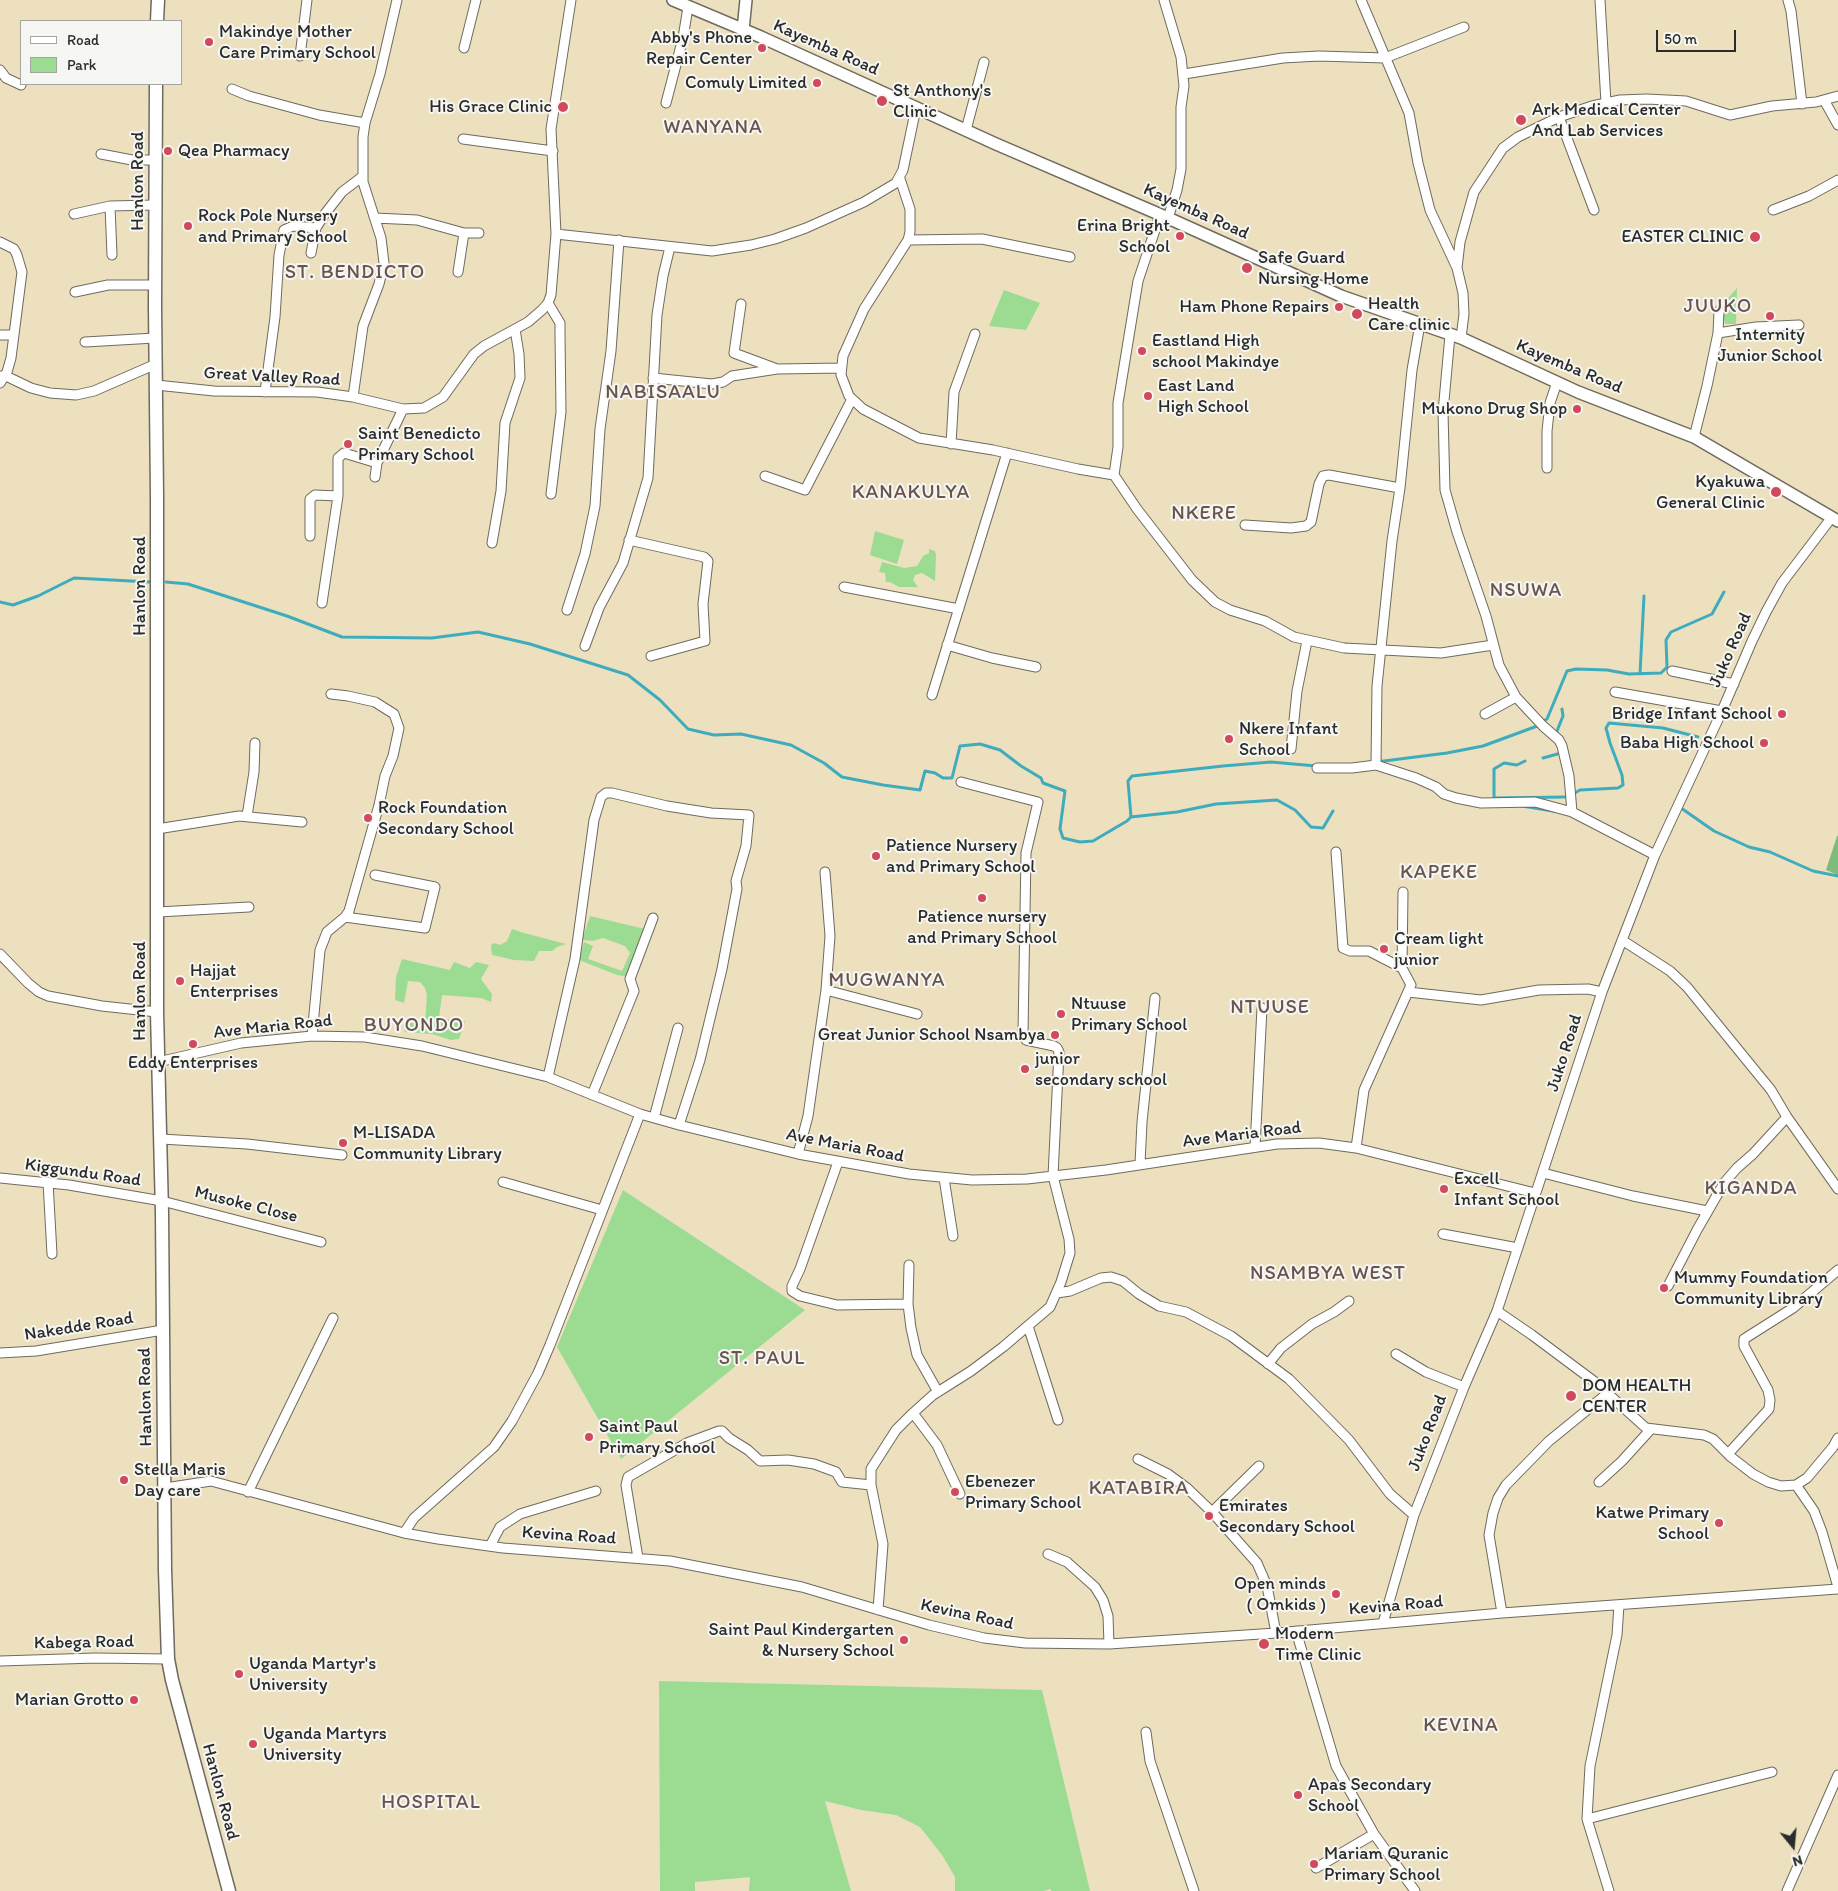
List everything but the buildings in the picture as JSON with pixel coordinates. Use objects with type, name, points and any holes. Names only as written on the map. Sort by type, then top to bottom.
[{"type":"main road","points":[[157,20],[158,0]]},
{"type":"main road","name":"Hanlon Road","points":[[156,85],[157,1012],[161,1139],[164,1488],[168,1658],[172,1680],[229,1891]]},
{"type":"street","points":[[300,56],[306,0]]},
{"type":"street","points":[[353,397],[363,326],[379,284],[384,263],[381,238],[364,186],[365,123],[380,74],[397,0]]},
{"type":"street","points":[[464,48],[476,0]]},
{"type":"street","points":[[552,494],[561,412],[560,323],[548,303],[551,295],[556,234],[551,128],[571,0]]},
{"type":"street","name":"Kayemba Road","points":[[673,0],[1341,296],[1456,337],[1558,382],[1694,437],[1835,519]]},
{"type":"street","points":[[743,30],[746,0]]},
{"type":"street","points":[[1164,0],[1184,74],[1180,126],[1181,169],[1177,190],[1164,216],[1138,280],[1120,380],[1118,447],[1114,475],[1137,509],[1192,580],[1215,602],[1230,610],[1265,621],[1294,637],[1344,648],[1441,653],[1493,646]]},
{"type":"street","points":[[1361,0],[1409,113],[1418,163],[1430,210],[1457,268],[1463,293],[1464,314],[1456,337],[1443,412],[1445,490],[1486,616],[1499,665],[1516,698],[1559,740],[1562,746],[1569,776],[1572,812]]},
{"type":"street","points":[[1600,0],[1606,103]]},
{"type":"street","points":[[1788,0],[1802,104]]},
{"type":"street","points":[[666,103],[683,38],[688,7]]},
{"type":"street","points":[[1184,74],[1283,58],[1319,56],[1385,58],[1464,28]]},
{"type":"street","points":[[966,130],[984,62]]},
{"type":"street","points":[[0,70],[6,78],[20,85]]},
{"type":"street","points":[[232,89],[249,96],[319,115],[365,123]]},
{"type":"street","points":[[1457,268],[1460,242],[1474,192],[1503,148],[1518,137],[1559,117],[1606,103],[1647,98],[1671,99],[1701,105],[1730,114],[1802,104],[1838,96]]},
{"type":"street","points":[[1824,100],[1838,125]]},
{"type":"street","points":[[556,234],[712,251],[775,239],[806,228],[864,202],[892,186],[900,179],[916,108]]},
{"type":"street","points":[[1559,117],[1594,210]]},
{"type":"street","points":[[462,139],[552,151]]},
{"type":"street","points":[[101,154],[132,160],[155,160]]},
{"type":"street","points":[[312,252],[316,228],[324,215],[342,192],[363,176]]},
{"type":"street","points":[[900,179],[910,209],[911,226],[908,240],[864,309],[843,356],[841,368],[844,386],[852,399],[863,408],[913,436],[924,440],[1007,453],[1114,475]]},
{"type":"street","points":[[1773,210],[1809,196],[1838,180]]},
{"type":"street","points":[[74,214],[110,206],[155,205]]},
{"type":"street","points":[[110,206],[112,255]]},
{"type":"street","points":[[375,218],[417,220],[464,233],[479,234]]},
{"type":"street","points":[[265,392],[275,317],[279,255],[284,230],[293,226],[316,228]]},
{"type":"street","points":[[458,272],[464,233]]},
{"type":"street","points":[[908,240],[982,239],[1070,257]]},
{"type":"street","points":[[567,610],[585,554],[595,506],[600,430],[611,351],[619,240]]},
{"type":"street","points":[[0,242],[14,249],[22,272],[11,358],[2,378],[50,393],[76,394],[94,391],[156,364]]},
{"type":"street","points":[[586,646],[598,608],[622,563],[648,478],[653,378],[660,297],[670,247]]},
{"type":"street","points":[[75,292],[108,285],[155,285]]},
{"type":"street","name":"Great Valley Road","points":[[156,385],[214,392],[317,392],[353,397],[403,409],[424,408],[438,401],[450,390],[474,354],[484,346],[528,322],[548,303]]},
{"type":"street","points":[[741,304],[734,353],[777,369]]},
{"type":"street","points":[[1694,437],[1718,332],[1718,311]]},
{"type":"street","points":[[1376,765],[1377,686],[1412,370],[1420,324]]},
{"type":"street","points":[[1718,332],[1756,327],[1799,325]]},
{"type":"street","points":[[492,543],[501,491],[505,423],[520,378],[520,354],[515,329]]},
{"type":"street","points":[[951,444],[954,392],[975,334]]},
{"type":"street","points":[[0,335],[14,336]]},
{"type":"street","points":[[85,342],[155,338]]},
{"type":"street","points":[[653,378],[712,384],[720,383],[732,376],[755,374],[777,369],[841,368]]},
{"type":"street","points":[[1547,468],[1547,431],[1550,403],[1558,382]]},
{"type":"street","points":[[765,476],[805,490],[852,399]]},
{"type":"street","points":[[375,477],[377,463],[403,409]]},
{"type":"street","points":[[322,603],[338,496],[338,458],[344,453],[377,463]]},
{"type":"street","points":[[932,695],[1007,453]]},
{"type":"street","points":[[1245,525],[1291,528],[1306,526],[1311,522],[1319,484],[1323,476],[1330,474],[1400,488]]},
{"type":"street","points":[[310,536],[310,499],[315,495],[338,496]]},
{"type":"street","name":"Juko Road","points":[[1383,1623],[1414,1515],[1464,1386],[1497,1311],[1602,992],[1655,855],[1722,711],[1752,641],[1778,590],[1796,563],[1835,519]]},
{"type":"street","points":[[629,540],[704,557],[708,561],[703,604],[705,641],[652,656]]},
{"type":"street","points":[[844,587],[959,609]]},
{"type":"street","points":[[1291,749],[1297,691],[1307,640]]},
{"type":"street","points":[[948,645],[992,658],[1036,666]]},
{"type":"street","points":[[1672,671],[1734,684]]},
{"type":"street","points":[[1615,692],[1722,711]]},
{"type":"street","points":[[312,1036],[320,950],[327,932],[345,917],[349,910],[380,804],[385,776],[393,756],[399,728],[394,714],[375,702],[332,694]]},
{"type":"street","points":[[1485,714],[1516,698]]},
{"type":"street","points":[[247,816],[254,772],[255,743]]},
{"type":"street","points":[[1317,768],[1352,768],[1376,765],[1416,778],[1436,787],[1444,794],[1456,798],[1481,802],[1535,802],[1572,812],[1655,855]]},
{"type":"street","points":[[878,1610],[883,1544],[871,1485],[871,1469],[896,1430],[913,1412],[938,1392],[977,1366],[1050,1307],[1057,1293],[1070,1253],[1069,1239],[1053,1176],[1059,1052],[1054,1046],[1026,1040],[1023,1033],[1026,853],[1038,802],[962,782]]},
{"type":"street","points":[[548,1077],[575,959],[594,820],[601,797],[606,793],[612,793],[667,806],[711,813],[749,814],[746,846],[736,880],[737,889],[722,969],[700,1060],[679,1125]]},
{"type":"street","points":[[157,829],[234,816],[302,822]]},
{"type":"street","points":[[1336,852],[1343,948],[1350,951],[1369,952],[1402,968],[1411,982],[1364,1090],[1356,1148]]},
{"type":"street","points":[[798,1154],[808,1116],[826,990],[830,936],[826,872]]},
{"type":"street","points":[[345,917],[425,928],[435,886],[375,874]]},
{"type":"street","points":[[1402,968],[1403,892]]},
{"type":"street","points":[[158,912],[249,908]]},
{"type":"street","points":[[592,1095],[600,1069],[634,991],[630,979],[653,918]]},
{"type":"street","points":[[1622,940],[1670,971],[1686,987],[1771,1090],[1787,1117],[1838,1189]]},
{"type":"street","points":[[0,954],[28,983],[39,992],[48,996],[102,1006],[157,1012]]},
{"type":"street","points":[[1408,992],[1481,1000],[1539,990],[1588,989],[1602,992]]},
{"type":"street","points":[[826,990],[917,1014]]},
{"type":"street","points":[[1140,1164],[1142,1122],[1155,998]]},
{"type":"street","points":[[1255,1147],[1262,1008]]},
{"type":"street","points":[[654,1118],[678,1028]]},
{"type":"street","name":"Ave Maria Road","points":[[158,1062],[241,1043],[312,1036],[365,1037],[422,1046],[548,1077],[640,1114],[679,1125],[798,1154],[902,1174],[996,1180],[1053,1176],[1255,1147],[1306,1143],[1356,1148],[1535,1193]]},
{"type":"street","points":[[404,1533],[414,1518],[494,1447],[509,1427],[538,1373],[640,1114]]},
{"type":"street","points":[[1668,1286],[1707,1211],[1724,1183],[1787,1117]]},
{"type":"street","points":[[161,1139],[247,1144],[342,1155]]},
{"type":"street","points":[[838,1162],[800,1269],[792,1286],[792,1292],[837,1306],[908,1304]]},
{"type":"street","points":[[1543,1173],[1633,1196],[1707,1211]]},
{"type":"street","name":"Kiggundu Road","points":[[0,1178],[48,1182],[162,1201]]},
{"type":"street","points":[[944,1178],[953,1236]]},
{"type":"street","points":[[48,1182],[52,1254]]},
{"type":"street","points":[[503,1182],[602,1210]]},
{"type":"street","name":"Musoke Close","points":[[162,1201],[321,1242]]},
{"type":"street","points":[[1443,1234],[1518,1248]]},
{"type":"street","points":[[909,1265],[908,1304],[917,1354],[938,1392]]},
{"type":"street","points":[[1728,1454],[1768,1409],[1770,1400],[1768,1390],[1744,1346],[1744,1339],[1793,1308],[1838,1270]]},
{"type":"street","points":[[1057,1293],[1070,1291],[1101,1278],[1111,1277],[1123,1281],[1139,1294],[1159,1306],[1186,1312],[1231,1336],[1288,1380],[1349,1440],[1390,1494],[1414,1515]]},
{"type":"street","points":[[1268,1364],[1281,1348],[1312,1324],[1334,1312],[1349,1300]]},
{"type":"street","points":[[1497,1311],[1608,1393],[1640,1424],[1650,1429],[1704,1435],[1713,1439],[1753,1474],[1768,1482],[1781,1486],[1796,1485],[1807,1478],[1833,1447],[1838,1438]]},
{"type":"street","points":[[248,1492],[333,1318]]},
{"type":"street","points":[[1028,1326],[1058,1420]]},
{"type":"street","name":"Nakedde Road","points":[[0,1353],[36,1351],[163,1330]]},
{"type":"street","points":[[1396,1354],[1426,1372],[1464,1386]]},
{"type":"street","points":[[1502,1614],[1489,1535],[1498,1498],[1506,1485],[1549,1441],[1608,1393]]},
{"type":"street","points":[[913,1412],[937,1445],[960,1494]]},
{"type":"street","points":[[1599,1482],[1622,1461],[1650,1429]]},
{"type":"street","points":[[638,1558],[626,1485],[628,1477],[687,1443],[719,1431],[722,1431],[729,1438],[748,1450],[760,1461],[788,1460],[814,1464],[836,1472],[842,1482],[871,1485]]},
{"type":"street","points":[[1138,1459],[1175,1480],[1212,1512],[1257,1564],[1267,1586],[1276,1633]]},
{"type":"street","points":[[1212,1512],[1259,1466]]},
{"type":"street","name":"Kevina Road","points":[[164,1488],[211,1481],[404,1533],[490,1546],[670,1561],[802,1587],[929,1625],[984,1638],[1025,1643],[1108,1644],[1276,1633],[1838,1588]]},
{"type":"street","points":[[1796,1485],[1814,1512],[1838,1588]]},
{"type":"street","points":[[490,1546],[500,1527],[520,1514],[596,1491]]},
{"type":"street","points":[[1048,1554],[1067,1562],[1095,1588],[1103,1600],[1108,1616],[1108,1644]]},
{"type":"street","points":[[1609,1891],[1587,1819],[1590,1766],[1617,1635],[1619,1605]]},
{"type":"street","points":[[1296,1631],[1336,1766],[1374,1834],[1415,1891]]},
{"type":"street","name":"Kabega Road","points":[[0,1661],[168,1658]]},
{"type":"street","points":[[1146,1732],[1150,1761],[1164,1808],[1194,1891]]},
{"type":"street","points":[[1587,1819],[1772,1772]]},
{"type":"street","points":[[1787,1891],[1838,1775]]},
{"type":"street","points":[[1316,1868],[1374,1834]]},
{"type":"green space","points":[[1737,288],[1736,324],[1725,324],[1722,305]]},
{"type":"green space","points":[[1004,290],[1040,303],[1026,330],[989,326]]},
{"type":"green space","points":[[875,531],[904,540],[897,564],[870,555]]},
{"type":"green space","points":[[929,549],[935,551],[936,555],[935,581],[922,573],[915,575],[913,580],[918,587],[899,587],[886,582],[885,573],[879,572],[882,562],[904,568],[917,566],[923,556],[929,553]]},
{"type":"green space","points":[[1838,836],[1838,875],[1826,870]]},
{"type":"green space","points":[[590,916],[645,929],[630,977],[617,975],[579,960],[584,942],[593,946],[588,959],[622,971],[630,953],[625,946],[603,938],[593,941],[582,940]]},
{"type":"green space","points":[[512,929],[566,944],[552,951],[539,951],[534,961],[514,960],[492,955],[491,945],[494,943],[500,945],[507,941]]},
{"type":"green space","points":[[402,959],[450,970],[454,962],[470,968],[476,962],[489,965],[481,979],[492,994],[491,1002],[481,998],[442,995],[439,1018],[465,1021],[459,1039],[451,1040],[432,1034],[405,1032],[403,1025],[415,1022],[425,1023],[427,995],[425,988],[420,982],[408,981],[404,1003],[395,1000],[396,977]]},
{"type":"green space","points":[[623,1190],[805,1310],[621,1459],[557,1347]]},
{"type":"green space","points":[[659,1681],[1042,1690],[1090,1891],[1051,1891],[1051,1889],[1043,1891],[955,1891],[955,1877],[942,1855],[920,1827],[896,1815],[861,1810],[825,1801],[851,1891],[749,1891],[750,1877],[695,1882],[695,1891],[660,1891]]},
{"type":"waterway","points":[[0,602],[13,605],[38,596],[74,578],[150,582]]},
{"type":"waterway","points":[[166,582],[188,584],[287,616],[342,637],[432,638],[478,632],[530,644],[628,675],[660,700],[688,729],[714,735],[741,734],[791,745],[824,763],[842,777],[920,790],[925,771],[935,773],[943,778],[952,778],[960,746],[980,744],[1000,750],[1041,778],[1043,783],[1065,791],[1060,829],[1063,838],[1080,842],[1093,841],[1131,817],[1128,781],[1132,776],[1271,762],[1316,766]]},
{"type":"waterway","points":[[1541,719],[1543,721],[1547,719],[1567,671],[1576,669],[1607,670],[1629,674],[1661,673],[1667,667],[1666,640],[1671,632],[1712,614],[1724,592]]},
{"type":"waterway","points":[[1640,674],[1644,596]]},
{"type":"waterway","points":[[1558,737],[1557,731],[1563,716],[1562,709]]},
{"type":"waterway","points":[[1573,794],[1580,790],[1618,788],[1623,785],[1622,775],[1606,728],[1609,723],[1663,728],[1698,737]]},
{"type":"waterway","points":[[1376,762],[1447,753],[1483,746],[1540,725]]},
{"type":"waterway","points":[[1543,758],[1561,753]]},
{"type":"waterway","points":[[1525,761],[1517,765],[1504,763],[1494,769],[1494,798],[1565,797]]},
{"type":"waterway","points":[[1131,817],[1177,812],[1216,804],[1277,800],[1295,810],[1311,827],[1323,828],[1333,811]]},
{"type":"waterway","points":[[1522,806],[1553,811]]},
{"type":"waterway","points":[[1681,808],[1714,831],[1749,847],[1770,852],[1813,871],[1838,876]]},
{"type":"place","name":"Makindye Mother Care Primary School","points":[[209,42]]},
{"type":"place","name":"Abby's Phone Repair Center","points":[[762,48]]},
{"type":"place","name":"Comuly Limited","points":[[817,83]]},
{"type":"place","name":"St Anthony's Clinic","points":[[882,101]]},
{"type":"place","name":"His Grace Clinic","points":[[563,107]]},
{"type":"place","name":"Ark Medical Center And Lab Services","points":[[1521,120]]},
{"type":"place","name":"Qea Pharmacy","points":[[168,151]]},
{"type":"place","name":"Rock Pole Nursery and Primary School","points":[[188,226]]},
{"type":"place","name":"Erina Bright School","points":[[1180,236]]},
{"type":"place","name":"EASTER CLINIC","points":[[1755,237]]},
{"type":"place","name":"Safe Guard Nursing Home","points":[[1247,268]]},
{"type":"place","name":"Ham Phone Repairs","points":[[1339,307]]},
{"type":"place","name":"Health Care clinic","points":[[1357,314]]},
{"type":"place","name":"Internity Junior School","points":[[1770,316]]},
{"type":"place","name":"Eastland High school Makindye","points":[[1142,351]]},
{"type":"place","name":"East Land High School","points":[[1148,396]]},
{"type":"place","name":"Mukono Drug Shop","points":[[1577,409]]},
{"type":"place","name":"Saint Benedicto Primary School","points":[[348,444]]},
{"type":"place","name":"Kyakuwa General Clinic","points":[[1776,492]]},
{"type":"place","name":"Bridge Infant School","points":[[1782,714]]},
{"type":"place","name":"Nkere Infant School","points":[[1229,739]]},
{"type":"place","name":"Baba High School","points":[[1764,743]]},
{"type":"place","name":"Rock Foundation Secondary School","points":[[368,818]]},
{"type":"place","name":"Patience Nursery and Primary School","points":[[876,856]]},
{"type":"place","name":"Patience nursery and Primary School","points":[[982,898]]},
{"type":"place","name":"Cream light junior","points":[[1384,949]]},
{"type":"place","name":"Hajjat Enterprises","points":[[180,981]]},
{"type":"place","name":"Ntuuse Primary School","points":[[1061,1014]]},
{"type":"place","name":"Great Junior School Nsambya","points":[[1055,1035]]},
{"type":"place","name":"Eddy Enterprises","points":[[193,1044]]},
{"type":"place","name":"junior secondary school","points":[[1025,1069]]},
{"type":"place","name":"M-LISADA Community Library","points":[[343,1143]]},
{"type":"place","name":"Excell Infant School","points":[[1444,1189]]},
{"type":"place","name":"Mummy Foundation Community Library","points":[[1664,1288]]},
{"type":"place","name":"DOM HEALTH CENTER","points":[[1571,1396]]},
{"type":"place","name":"Saint Paul Primary School","points":[[589,1437]]},
{"type":"place","name":"Stella Maris Day care","points":[[124,1480]]},
{"type":"place","name":"Ebenezer Primary School","points":[[955,1492]]},
{"type":"place","name":"Emirates Secondary School","points":[[1209,1516]]},
{"type":"place","name":"Katwe Primary School","points":[[1719,1523]]},
{"type":"place","name":"Open minds ( Omkids )","points":[[1336,1594]]},
{"type":"place","name":"Saint Paul Kindergarten & Nursery School","points":[[904,1640]]},
{"type":"place","name":"Modern Time Clinic","points":[[1264,1644]]},
{"type":"place","name":"Uganda Martyr's University","points":[[239,1674]]},
{"type":"place","name":"Marian Grotto","points":[[134,1700]]},
{"type":"place","name":"Uganda Martyrs University","points":[[253,1744]]},
{"type":"place","name":"Apas Secondary School","points":[[1298,1795]]},
{"type":"place","name":"Mariam Quranic Primary School","points":[[1314,1864]]},
{"type":"district","name":"WANYANA","points":[[713,128]]},
{"type":"district","name":"ST. BENDICTO","points":[[355,273]]},
{"type":"district","name":"JUUKO","points":[[1718,307]]},
{"type":"district","name":"NABISAALU","points":[[663,393]]},
{"type":"district","name":"KANAKULYA","points":[[911,493]]},
{"type":"district","name":"NKERE","points":[[1204,514]]},
{"type":"district","name":"NSUWA","points":[[1526,591]]},
{"type":"district","name":"KAPEKE","points":[[1439,873]]},
{"type":"district","name":"MUGWANYA","points":[[887,981]]},
{"type":"district","name":"NTUUSE","points":[[1270,1008]]},
{"type":"district","name":"BUYONDO","points":[[414,1026]]},
{"type":"district","name":"KIGANDA","points":[[1751,1189]]},
{"type":"district","name":"NSAMBYA WEST","points":[[1328,1274]]},
{"type":"district","name":"ST. PAUL","points":[[762,1359]]},
{"type":"district","name":"KATABIRA","points":[[1139,1489]]},
{"type":"district","name":"KEVINA","points":[[1461,1726]]},
{"type":"district","name":"HOSPITAL","points":[[431,1803]]}]
